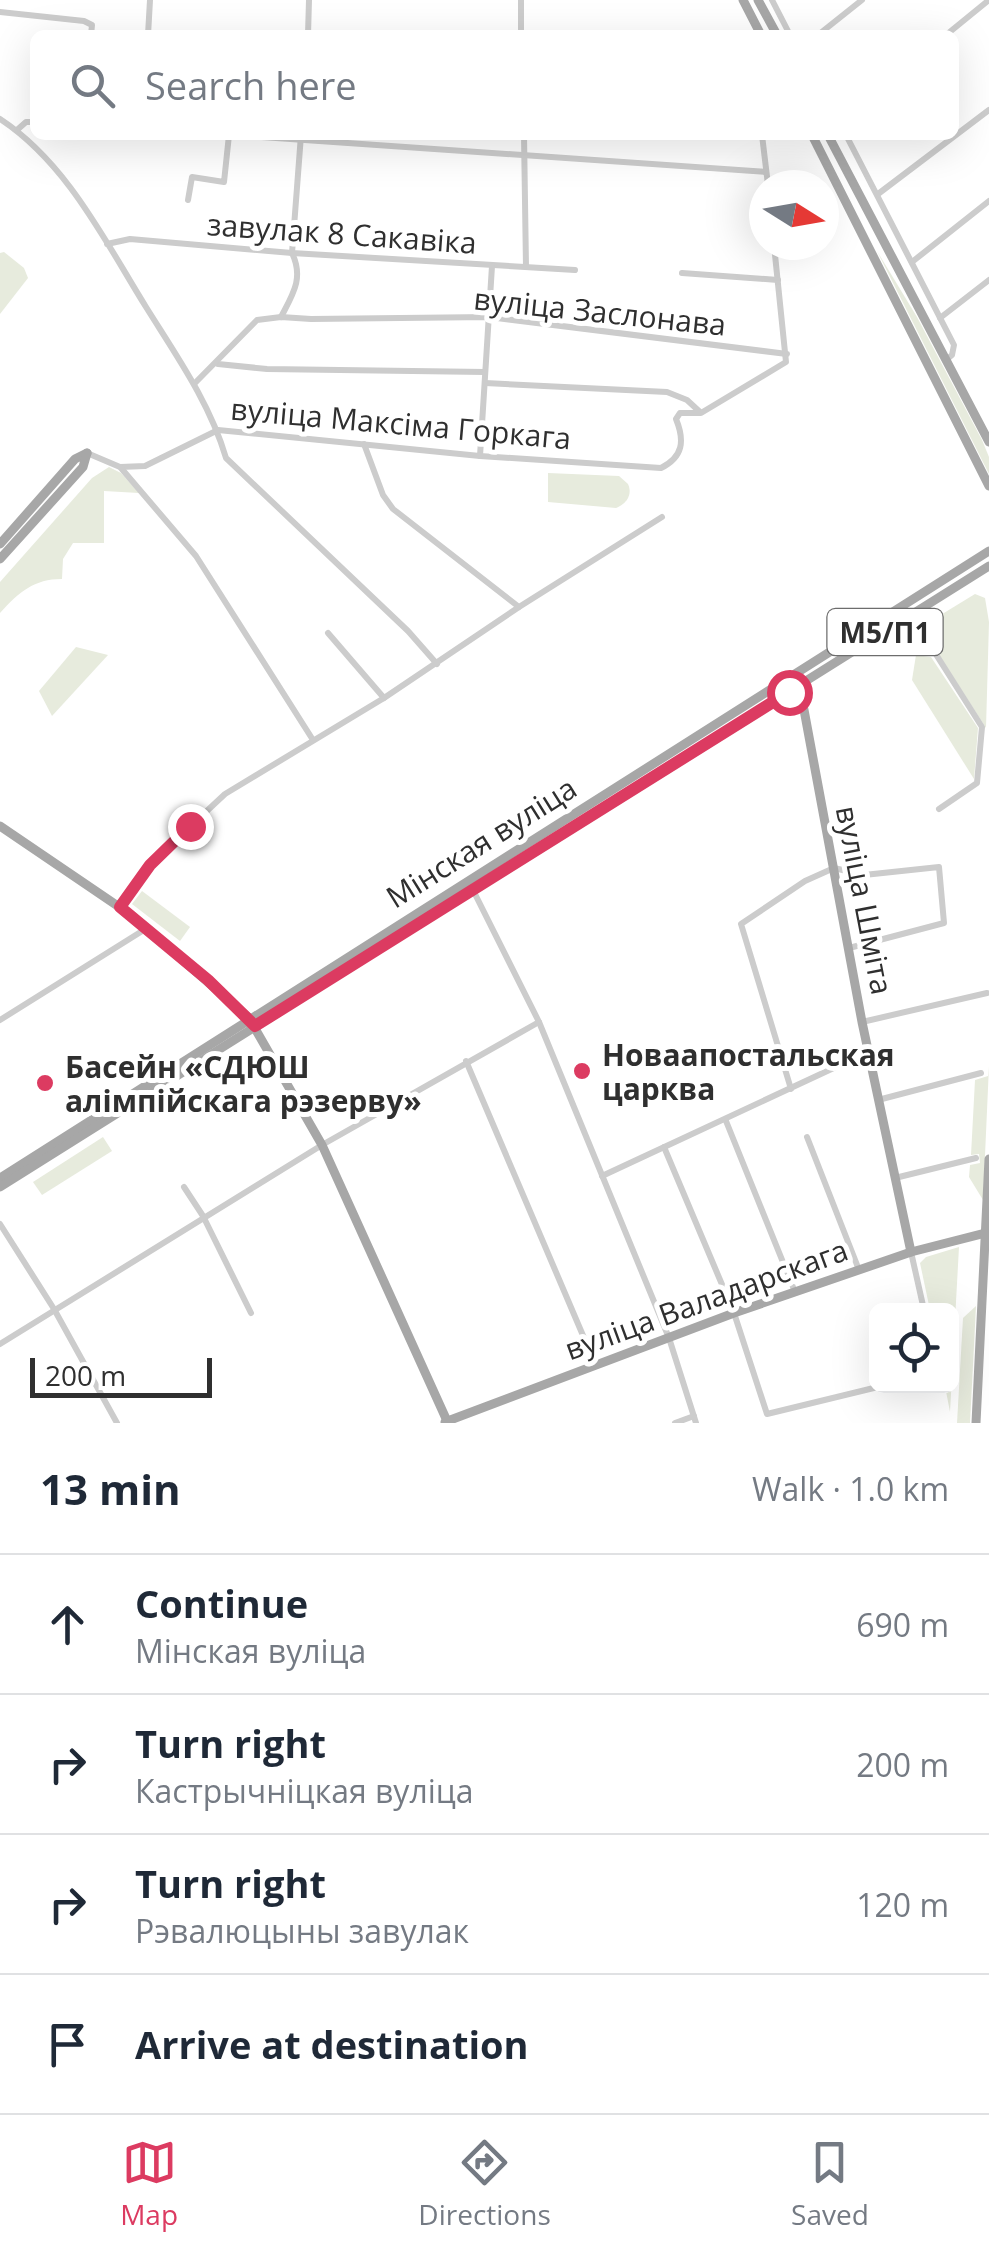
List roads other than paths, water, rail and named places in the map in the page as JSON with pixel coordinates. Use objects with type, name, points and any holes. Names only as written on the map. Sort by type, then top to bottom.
[{"type":"main road","points":[[743,0],[758,30]]},
{"type":"main road","points":[[758,0],[774,30]]},
{"type":"main road","points":[[815,140],[989,486]]},
{"type":"main road","points":[[831,140],[989,442]]},
{"type":"main road","points":[[870,248],[882,242]]},
{"type":"main road","points":[[0,544],[75,459],[87,453]]},
{"type":"main road","points":[[0,560],[83,467],[87,453]]},
{"type":"main road","name":"Мінская вуліца","points":[[471,885],[989,550]]},
{"type":"main road","name":"Мінская вуліца","points":[[0,1178],[989,566]]},
{"type":"main road","points":[[972,577],[989,578]]},
{"type":"main road","name":"вуліца Шміта","points":[[791,677],[797,687],[911,1252]]},
{"type":"main road","points":[[0,826],[148,928],[252,1022],[322,1144],[446,1422]]},
{"type":"main road","name":"Мінская вуліца","points":[[0,1187],[252,1022]]},
{"type":"main road","points":[[976,1423],[989,1158]]},
{"type":"main road","name":"вуліца Валадарскага","points":[[446,1422],[795,1292],[911,1252],[986,1232]]},
{"type":"street","points":[[150,0],[151,30]]},
{"type":"street","points":[[308,30],[309,0]]},
{"type":"street","points":[[521,0],[521,30]]},
{"type":"street","points":[[772,0],[787,30]]},
{"type":"street","points":[[824,30],[862,0]]},
{"type":"street","points":[[952,30],[989,0]]},
{"type":"street","points":[[0,12],[84,21],[92,25],[92,30]]},
{"type":"street","points":[[959,133],[989,110]]},
{"type":"street","points":[[0,119],[65,179],[194,384],[218,430],[226,458],[408,630],[437,664]]},
{"type":"street","points":[[16,130],[30,122]]},
{"type":"street","points":[[188,200],[192,177],[224,182],[230,140]]},
{"type":"street","points":[[194,384],[258,320],[281,316],[293,294],[299,268],[292,253],[301,140]]},
{"type":"street","points":[[323,140],[524,158],[749,171]]},
{"type":"street","points":[[524,140],[526,267]]},
{"type":"street","points":[[763,140],[766,170]]},
{"type":"street","points":[[849,140],[954,345],[952,356],[945,361]]},
{"type":"street","points":[[878,194],[949,140]]},
{"type":"street","points":[[912,262],[989,201]]},
{"type":"street","name":"завулак 8 Сакавіка","points":[[107,244],[120,239],[576,270]]},
{"type":"street","points":[[484,383],[667,392],[686,400],[701,413],[787,358],[776,260]]},
{"type":"street","points":[[480,456],[492,266]]},
{"type":"street","points":[[682,273],[778,280]]},
{"type":"street","points":[[940,318],[989,280]]},
{"type":"street","name":"вуліца Заслонава","points":[[281,316],[489,317],[787,358]]},
{"type":"street","points":[[218,364],[267,369],[486,372]]},
{"type":"street","name":"вуліца Максіма Горкага","points":[[120,466],[145,466],[218,430],[480,456],[661,468],[678,456],[682,448],[676,419],[680,413],[701,413]]},
{"type":"street","points":[[364,444],[392,509],[519,607]]},
{"type":"street","points":[[87,453],[120,466],[196,556],[313,740]]},
{"type":"street","points":[[120,907],[150,865],[211,806],[662,517]]},
{"type":"street","points":[[911,615],[982,727],[977,783],[939,808]]},
{"type":"street","points":[[328,633],[384,698]]},
{"type":"street","points":[[791,1089],[740,924],[806,881],[834,868],[864,874],[938,867],[944,922],[849,948]]},
{"type":"street","points":[[471,885],[539,1022],[669,1338],[695,1419],[676,1423]]},
{"type":"street","points":[[0,1020],[148,928]]},
{"type":"street","points":[[862,1022],[987,993]]},
{"type":"street","points":[[0,1344],[322,1144],[539,1022]]},
{"type":"street","points":[[602,1176],[868,1052]]},
{"type":"street","points":[[466,1061],[596,1366]]},
{"type":"street","points":[[878,1100],[981,1073]]},
{"type":"street","points":[[726,1121],[795,1292]]},
{"type":"street","points":[[807,1137],[859,1270]]},
{"type":"street","points":[[664,1148],[734,1314],[767,1414],[869,1389]]},
{"type":"street","points":[[896,1178],[976,1158]]},
{"type":"street","points":[[184,1187],[203,1216],[251,1314]]},
{"type":"street","points":[[0,1224],[54,1308],[117,1423]]},
{"type":"street","name":"вуліца Шміта","points":[[911,1252],[922,1303]]},
{"type":"place","name":"Новаапостальская царква","points":[[582,1071]]},
{"type":"place","name":"Басейн «СДЮШ алімпійскага рэзерву»","points":[[45,1083]]}]
